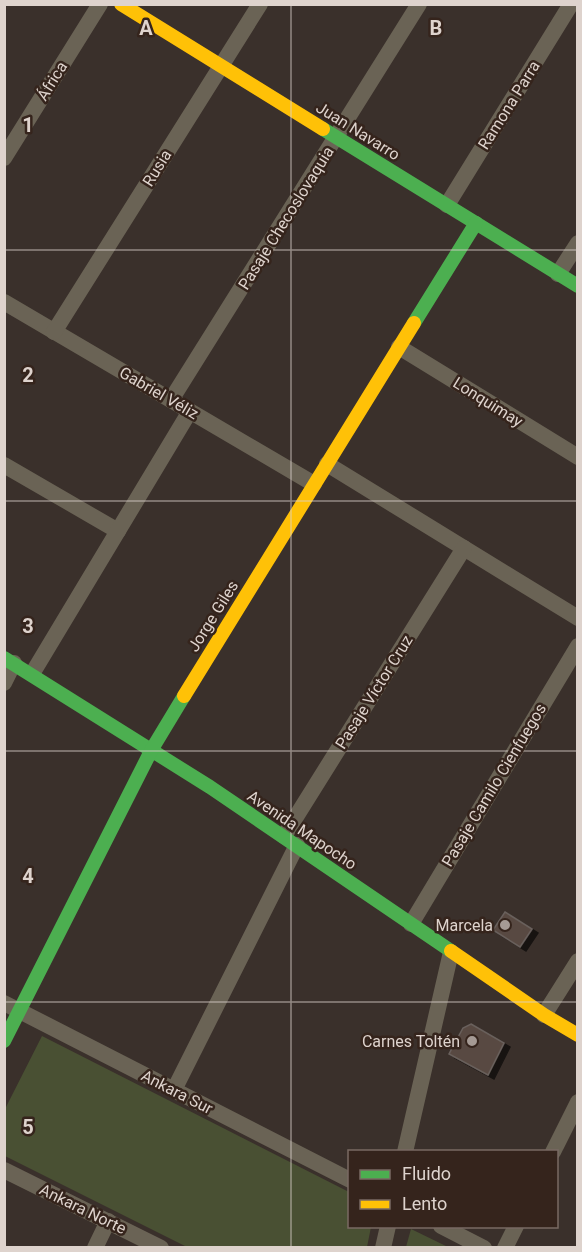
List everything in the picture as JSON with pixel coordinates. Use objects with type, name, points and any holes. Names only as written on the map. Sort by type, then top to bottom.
[{"type":"street","name":"África","points":[[4,158],[100,4]]},
{"type":"street","name":"Juan Navarro","points":[[121,4],[578,286]]},
{"type":"street","name":"Rusia","points":[[54,332],[260,4]]},
{"type":"street","name":"Pasaje Checoslovaquia","points":[[171,400],[419,4]]},
{"type":"street","name":"Ramona Parra","points":[[447,206],[571,4]]},
{"type":"street","name":"Jorge Giles","points":[[4,1041],[12,1007],[152,749],[476,223]]},
{"type":"street","points":[[558,274],[578,243]]},
{"type":"street","name":"Gabriel Véliz","points":[[4,302],[314,484]]},
{"type":"street","name":"Lonquimay","points":[[399,347],[578,457]]},
{"type":"street","points":[[32,674],[190,411]]},
{"type":"street","points":[[327,464],[578,618]]},
{"type":"street","points":[[4,465],[118,531]]},
{"type":"street","name":"Pasaje Víctor Cruz","points":[[174,1090],[290,841],[464,548]]},
{"type":"street","name":"Pasaje Camilo Cienfuegos","points":[[411,924],[578,646]]},
{"type":"street","points":[[4,683],[9,660]]},
{"type":"street","name":"Avenida Mapocho","points":[[9,660],[152,749],[544,1015],[578,1035]]},
{"type":"street","points":[[405,1150],[451,952]]},
{"type":"street","points":[[544,1015],[578,961]]},
{"type":"street","name":"Ankara Sur","points":[[12,1007],[348,1179]]},
{"type":"street","points":[[554,1150],[578,1102]]},
{"type":"street","name":"Ankara Norte","points":[[4,1170],[161,1248]]},
{"type":"street","points":[[95,1248],[108,1221]]},
{"type":"street","points":[[383,1248],[388,1228]]},
{"type":"street","points":[[443,1228],[484,1248]]},
{"type":"street","points":[[505,1248],[515,1228]]},
{"type":"green space","points":[[42,1036],[348,1191],[348,1228],[371,1228],[367,1247],[187,1247],[5,1156],[5,1109]]},
{"type":"green space","points":[[411,1229],[448,1247],[406,1247]]},
{"type":"building","points":[[505,912],[532,929],[520,947],[493,930]]},
{"type":"building","points":[[471,1024],[504,1043],[488,1075],[449,1054],[463,1028]]},
{"type":"traffic: fast","points":[[323,129],[578,286]]},
{"type":"traffic: fast","points":[[414,323],[476,223]]},
{"type":"traffic: fast","points":[[4,658],[210,787],[451,951]]},
{"type":"traffic: fast","points":[[4,1041],[152,749],[184,696]]},
{"type":"traffic: slow","points":[[121,4],[323,129]]},
{"type":"traffic: slow","points":[[184,696],[414,323]]},
{"type":"traffic: slow","points":[[451,951],[544,1015],[578,1035]]},
{"type":"place","name":"Marcela","points":[[505,925]]},
{"type":"place","name":"Carnes Toltén","points":[[472,1041]]}]
